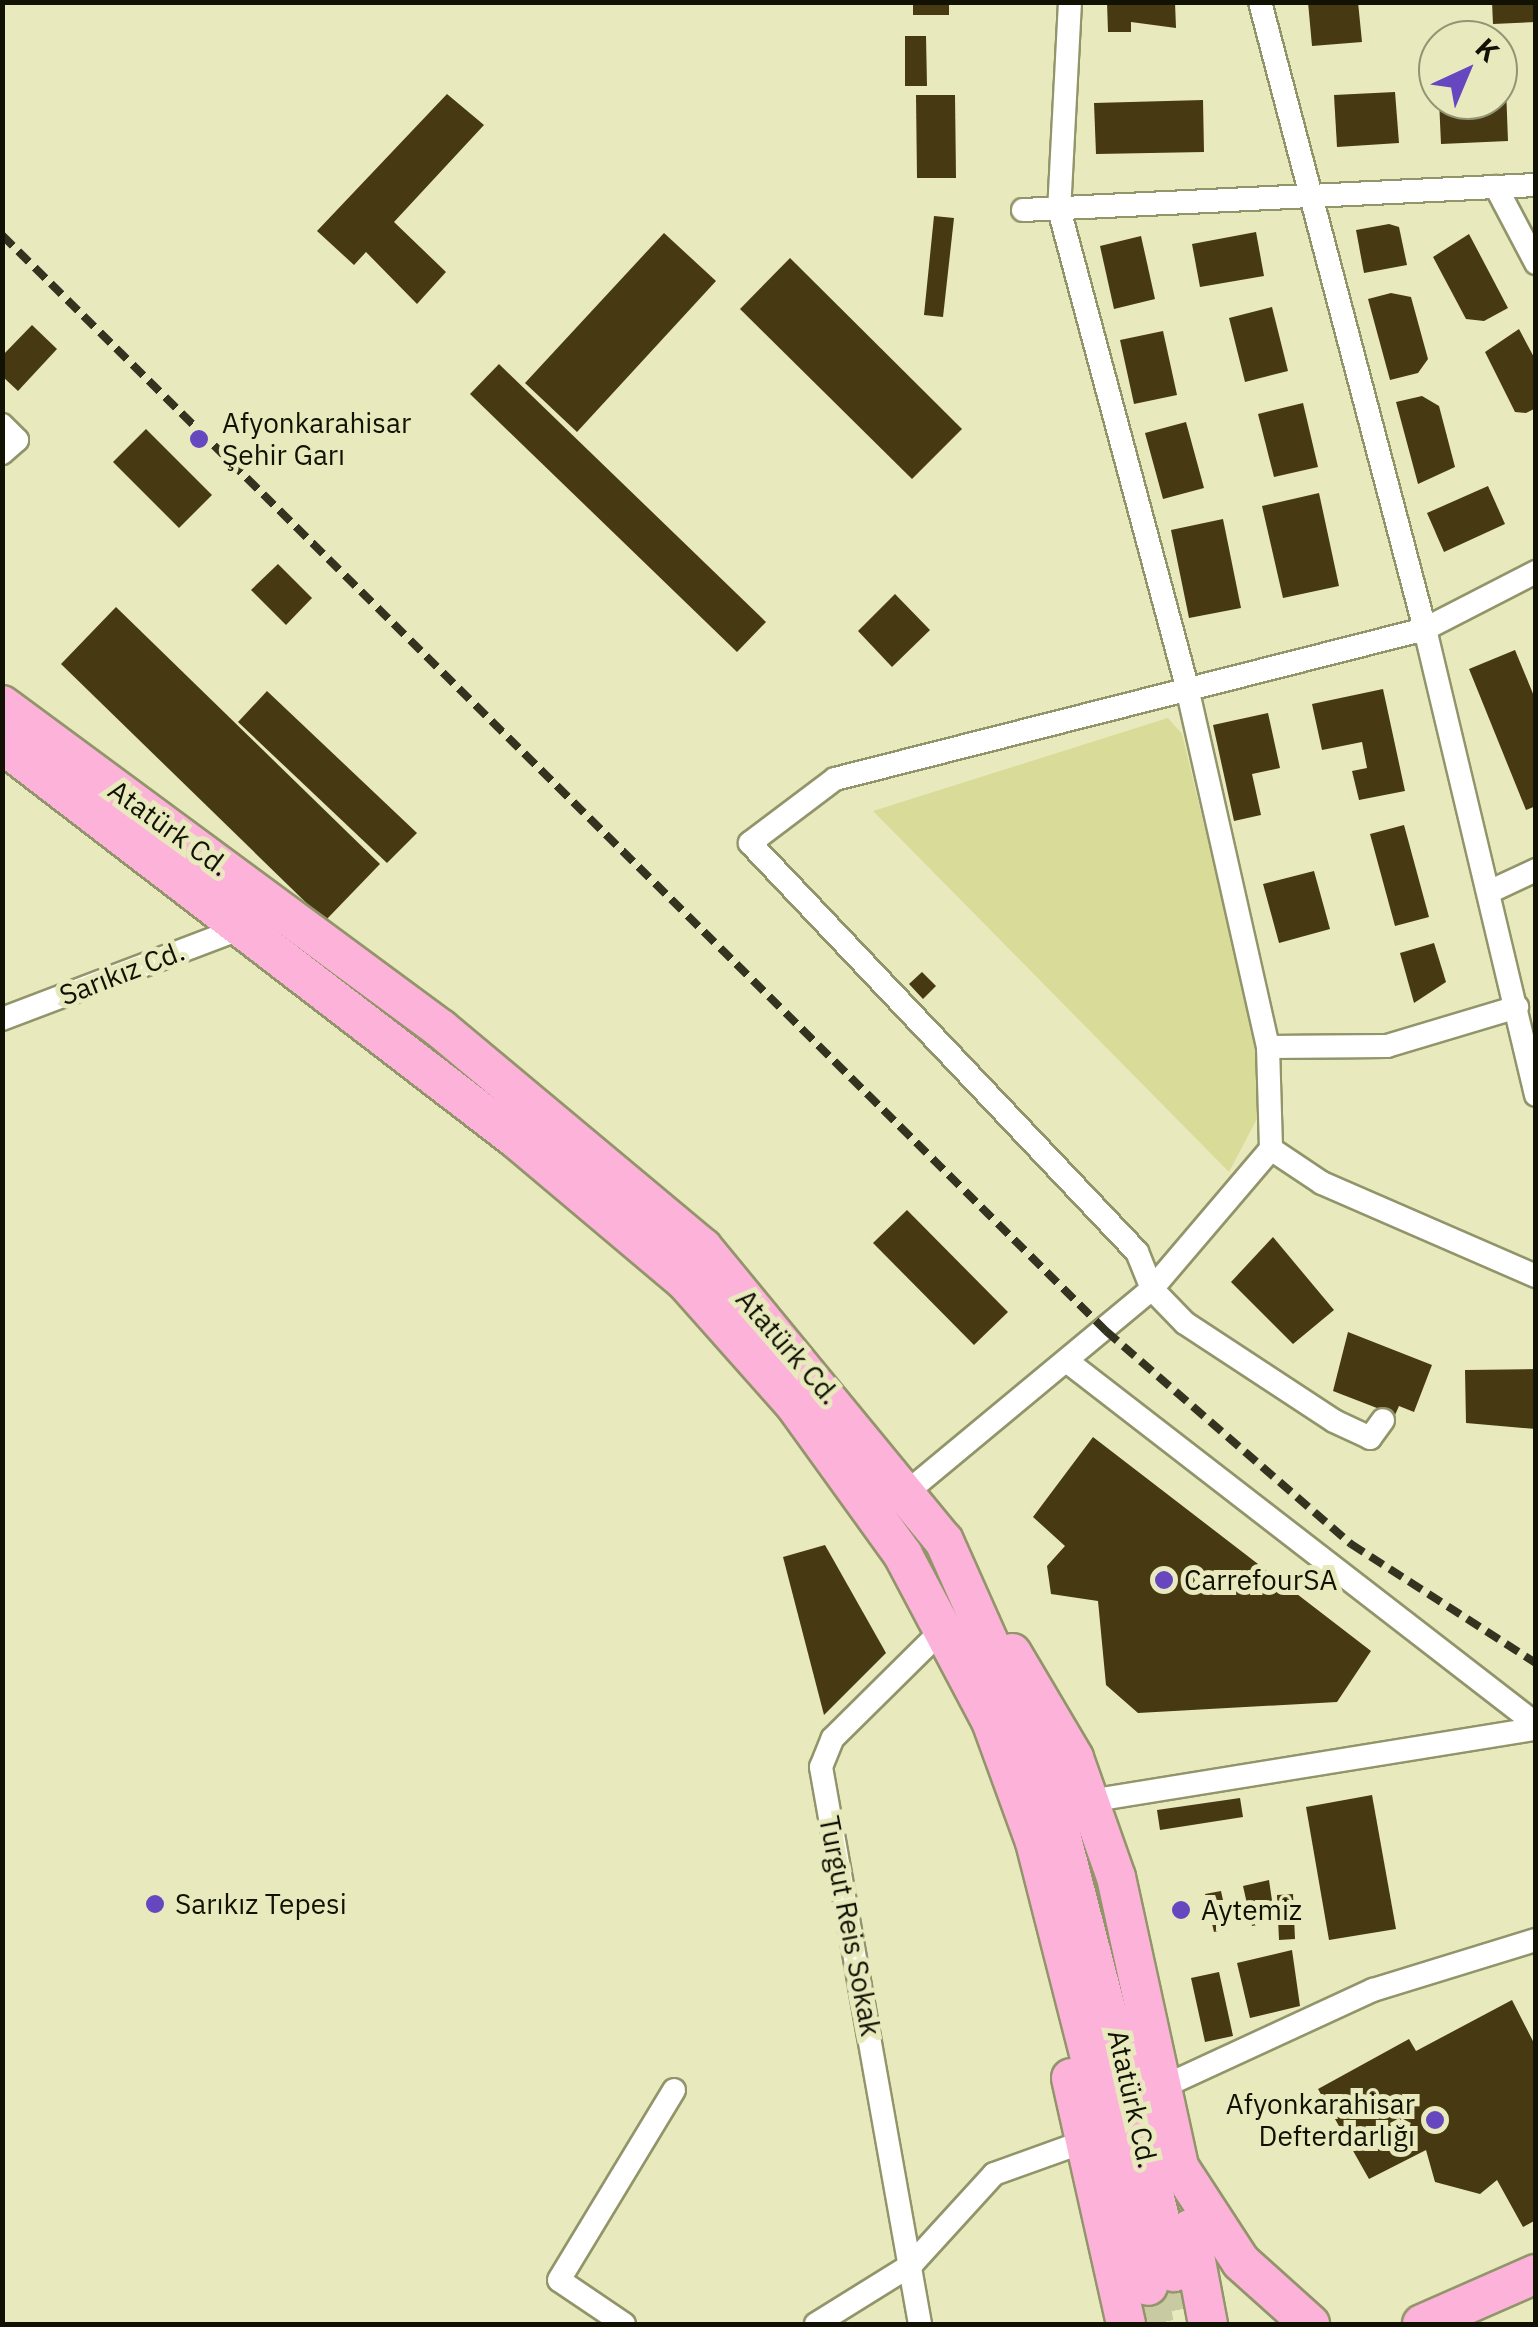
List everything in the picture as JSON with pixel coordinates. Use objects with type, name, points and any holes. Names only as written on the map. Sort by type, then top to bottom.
[{"type":"main road","name":"Atatürk Cd.","points":[[2,705],[441,1029],[702,1248],[906,1493],[962,1582],[1042,1761],[1141,2304]]},
{"type":"main road","name":"Atatürk Cd.","points":[[2,744],[242,928],[685,1281],[795,1405],[903,1555],[991,1721],[1035,1842],[1141,2304]]},
{"type":"main road","points":[[962,1582],[1038,1689],[1089,1801],[1167,2085],[1202,2316]]},
{"type":"main road","points":[[941,1631],[1040,1905],[1083,2142],[1141,2304]]},
{"type":"main road","points":[[1179,2167],[1241,2262],[1310,2324]]},
{"type":"main road","points":[[1422,2324],[1536,2274]]},
{"type":"street","points":[[906,1493],[1152,1290],[1272,1150],[1268,1047],[1186,683],[1060,208],[1070,2]]},
{"type":"street","points":[[1260,2],[1425,628],[1491,891],[1536,1095]]},
{"type":"street","points":[[1023,210],[1536,185]]},
{"type":"street","points":[[1496,188],[1536,263]]},
{"type":"street","points":[[2,425],[17,440],[2,453]]},
{"type":"street","points":[[1383,1420],[1370,1438],[1334,1421],[1185,1323],[1152,1290],[1137,1252],[750,844],[836,779],[1186,683],[1425,628],[1536,572]]},
{"type":"street","points":[[1491,891],[1536,870]]},
{"type":"street","name":"Sarıkız Cd.","points":[[2,1019],[242,928]]},
{"type":"street","points":[[1268,1047],[1387,1046],[1517,1007]]},
{"type":"street","points":[[1272,1150],[1322,1183],[1536,1276]]},
{"type":"street","points":[[1068,1362],[1536,1726]]},
{"type":"street","name":"Turgut Reis Sokak","points":[[920,2324],[821,1767],[833,1738],[941,1631]]},
{"type":"street","points":[[1089,1801],[1536,1726]]},
{"type":"street","points":[[1167,2085],[1372,1990],[1536,1940]]},
{"type":"street","points":[[624,2324],[559,2280],[674,2090]]},
{"type":"street","points":[[816,2324],[911,2265],[994,2174],[1083,2142]]},
{"type":"green space","points":[[1168,718],[1182,734],[1259,1052],[1259,1115],[1229,1172],[873,811]]},
{"type":"building","points":[[913,2],[949,2],[949,15],[913,15]]},
{"type":"building","points":[[1107,2],[1175,2],[1176,28],[1131,22],[1131,32],[1108,32]]},
{"type":"building","points":[[1308,2],[1358,2],[1362,42],[1312,46]]},
{"type":"building","points":[[1492,2],[1536,2],[1536,22],[1493,20]]},
{"type":"building","points":[[905,36],[926,36],[927,86],[905,86]]},
{"type":"building","points":[[1395,92],[1399,143],[1337,147],[1334,95]]},
{"type":"building","points":[[447,94],[484,125],[394,222],[446,272],[417,304],[366,252],[354,265],[317,231]]},
{"type":"building","points":[[916,95],[955,95],[956,178],[917,178]]},
{"type":"building","points":[[1203,100],[1204,152],[1096,154],[1094,103]]},
{"type":"building","points":[[1440,120],[1507,120],[1508,141],[1441,144]]},
{"type":"building","points":[[934,216],[954,218],[943,317],[924,315]]},
{"type":"building","points":[[1389,224],[1399,227],[1407,265],[1364,273],[1356,230]]},
{"type":"building","points":[[1256,232],[1264,276],[1200,287],[1192,244]]},
{"type":"building","points":[[664,233],[716,281],[577,432],[525,383]]},
{"type":"building","points":[[1469,234],[1508,308],[1484,321],[1466,319],[1433,257]]},
{"type":"building","points":[[1141,236],[1155,299],[1114,309],[1100,246]]},
{"type":"building","points":[[790,258],[962,429],[912,479],[740,309]]},
{"type":"building","points":[[1391,293],[1411,297],[1428,359],[1418,373],[1390,380],[1368,299]]},
{"type":"building","points":[[1272,307],[1288,371],[1245,382],[1229,318]]},
{"type":"building","points":[[32,325],[57,349],[18,391],[2,376],[2,356]]},
{"type":"building","points":[[1519,329],[1536,361],[1536,408],[1526,413],[1515,412],[1485,352]]},
{"type":"building","points":[[1163,331],[1177,395],[1134,404],[1120,340]]},
{"type":"building","points":[[499,364],[766,622],[737,652],[470,394]]},
{"type":"building","points":[[1422,396],[1439,406],[1455,467],[1418,484],[1396,402]]},
{"type":"building","points":[[1303,403],[1318,467],[1274,477],[1258,414]]},
{"type":"building","points":[[1186,422],[1204,488],[1163,499],[1145,433]]},
{"type":"building","points":[[146,429],[212,495],[179,528],[113,462]]},
{"type":"building","points":[[1488,486],[1505,524],[1444,552],[1427,513]]},
{"type":"building","points":[[1319,493],[1339,586],[1283,598],[1262,506]]},
{"type":"building","points":[[1223,519],[1241,608],[1189,618],[1171,530]]},
{"type":"building","points":[[278,564],[312,598],[286,625],[251,590]]},
{"type":"building","points":[[895,594],[930,630],[892,667],[858,631]]},
{"type":"building","points":[[116,607],[380,864],[325,921],[61,664]]},
{"type":"building","points":[[1515,650],[1536,701],[1536,806],[1526,810],[1469,669]]},
{"type":"building","points":[[1383,689],[1405,791],[1359,800],[1352,771],[1367,768],[1362,742],[1322,750],[1312,704]]},
{"type":"building","points":[[267,691],[417,833],[387,863],[238,722]]},
{"type":"building","points":[[1268,713],[1280,768],[1252,774],[1261,815],[1234,821],[1213,725]]},
{"type":"building","points":[[1404,825],[1429,917],[1395,926],[1370,834]]},
{"type":"building","points":[[1314,871],[1330,929],[1279,943],[1263,884]]},
{"type":"building","points":[[1434,943],[1446,982],[1414,1003],[1400,953]]},
{"type":"building","points":[[922,972],[936,986],[923,999],[909,984]]},
{"type":"building","points":[[907,1210],[1008,1312],[974,1345],[873,1243]]},
{"type":"building","points":[[1273,1237],[1334,1310],[1293,1344],[1231,1282]]},
{"type":"building","points":[[1348,1332],[1432,1365],[1414,1412],[1399,1406],[1395,1415],[1333,1391]]},
{"type":"building","points":[[1536,1369],[1536,1429],[1466,1423],[1465,1370]]},
{"type":"building","name":"CarrefourSA","points":[[1093,1437],[1371,1651],[1337,1702],[1138,1713],[1106,1685],[1098,1601],[1051,1594],[1047,1566],[1065,1546],[1033,1517]]},
{"type":"building","points":[[825,1545],[886,1653],[824,1715],[783,1557]]},
{"type":"building","points":[[1372,1795],[1396,1929],[1329,1940],[1306,1807]]},
{"type":"building","points":[[1240,1798],[1243,1817],[1160,1830],[1157,1810]]},
{"type":"building","points":[[1269,1880],[1275,1921],[1252,1926],[1243,1886]]},
{"type":"building","points":[[1221,1891],[1229,1928],[1214,1932],[1205,1894]]},
{"type":"building","points":[[1293,1894],[1295,1939],[1279,1940],[1277,1895]]},
{"type":"building","points":[[1292,1950],[1300,2006],[1250,2018],[1237,1963]]},
{"type":"building","points":[[1219,1972],[1233,2036],[1205,2042],[1191,1978]]},
{"type":"building","name":"Afyonkarahisar Defterdarlığı","points":[[1512,2000],[1536,2047],[1536,2220],[1523,2227],[1497,2180],[1480,2194],[1435,2182],[1426,2150],[1369,2179],[1318,2089],[1409,2039],[1416,2051]]},
{"type":"tunnel","points":[[1174,2272],[1184,2324]]},
{"type":"tunnel","points":[[1148,2286],[1155,2324]]},
{"type":"railway","points":[[2,235],[1106,1331],[1351,1544],[1536,1663]]},
{"type":"place","name":"Afyonkarahisar Şehir Garı","points":[[199,439]]},
{"type":"place","name":"CarrefourSA","points":[[1164,1580]]},
{"type":"place","name":"Sarıkız Tepesi","points":[[155,1904]]},
{"type":"place","name":"Aytemiz","points":[[1181,1910]]},
{"type":"place","name":"Afyonkarahisar Defterdarlığı","points":[[1435,2120]]}]
